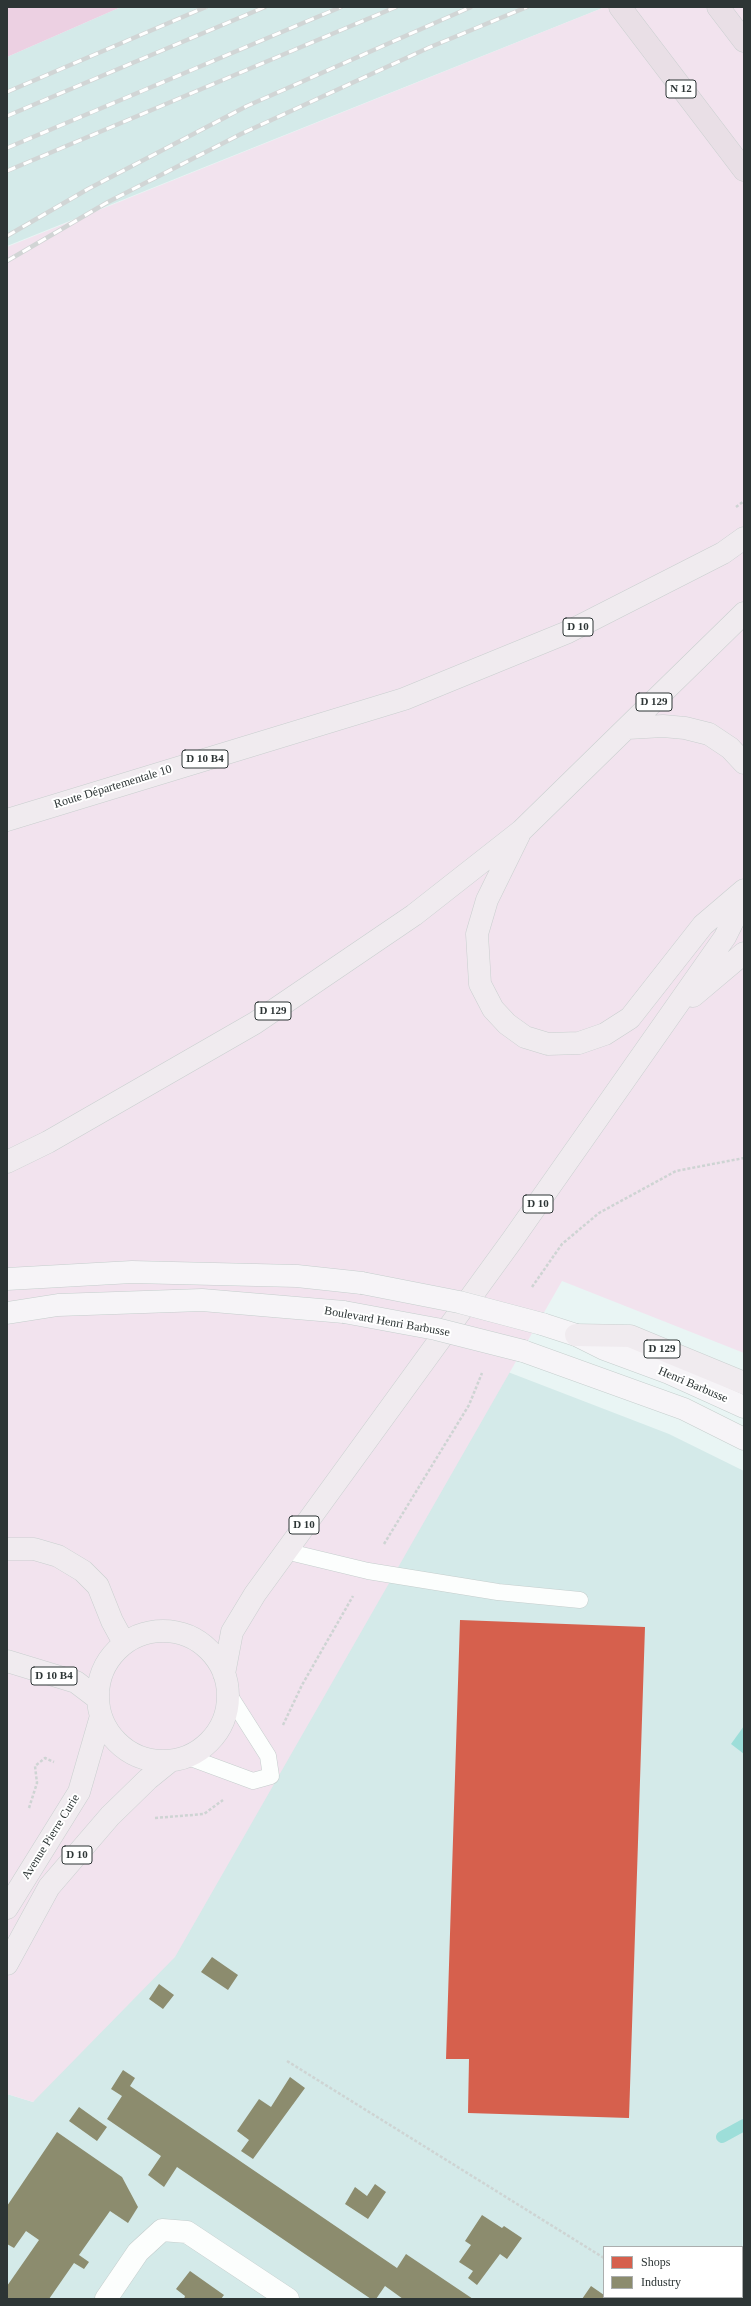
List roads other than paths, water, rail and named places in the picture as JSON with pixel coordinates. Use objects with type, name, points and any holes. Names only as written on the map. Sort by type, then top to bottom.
[{"type":"highway","name":"N 12","points":[[620,7],[744,170]]},
{"type":"highway","points":[[718,7],[744,41]]},
{"type":"main road","name":"D 10","points":[[404,699],[568,632],[723,553],[744,538]]},
{"type":"main road","name":"D 129","points":[[7,1162],[48,1142],[255,1023],[414,915],[521,831],[744,613]]},
{"type":"main road","name":"Route Départementale 10","points":[[7,820],[404,699]]},
{"type":"main road","name":"D 129","points":[[628,728],[670,727],[710,734],[730,748],[744,763]]},
{"type":"main road","name":"D 129","points":[[521,831],[487,900],[477,934],[480,984],[493,1009],[507,1024],[525,1037],[548,1044],[579,1043],[605,1034],[630,1018],[703,925],[744,890]]},
{"type":"main road","name":"D 10","points":[[178,1759],[205,1746],[218,1731],[226,1713],[226,1683],[232,1632],[255,1594],[513,1239],[725,937],[744,899]]},
{"type":"main road","points":[[666,1019],[744,953]]},
{"type":"main road","name":"D 129","points":[[7,1279],[54,1275],[147,1272],[297,1276],[362,1283],[459,1302],[542,1324],[576,1335],[630,1336],[744,1382]]},
{"type":"main road","name":"Boulevard Henri Barbusse","points":[[7,1313],[58,1305],[202,1300],[344,1312],[436,1329],[523,1351],[684,1409],[744,1439]]},
{"type":"main road","name":"Henri Barbusse","points":[[576,1335],[604,1349],[669,1373],[744,1407]]},
{"type":"main road","points":[[7,1549],[34,1549],[58,1556],[83,1571],[98,1586],[112,1621],[124,1643]]},
{"type":"main road","name":"D 10","points":[[99,1707],[100,1677],[110,1658],[124,1643],[146,1633],[170,1632],[193,1638],[212,1653],[226,1683]]},
{"type":"main road","name":"D 10 B4","points":[[7,1661],[76,1682],[99,1707]]},
{"type":"main road","points":[[99,1707],[111,1736],[127,1751],[147,1760],[178,1759]]},
{"type":"main road","name":"Avenue Pierre Curie","points":[[7,1908],[79,1792],[99,1707]]},
{"type":"main road","name":"Avenue Pierre Curie","points":[[7,1964],[49,1887],[110,1816],[148,1779],[178,1759]]},
{"type":"street","points":[[106,2299],[138,2252],[162,2230],[187,2232],[288,2299]]},
{"type":"lane","points":[[285,1551],[368,1571],[498,1592],[580,1600]]},
{"type":"lane","points":[[178,1759],[253,1781],[271,1776],[268,1756],[226,1683]]},
{"type":"water","points":[[744,1726],[744,1754],[731,1744]]},
{"type":"waterway","points":[[722,2137],[744,2125]]},
{"type":"railway","points":[[7,92],[206,7]]},
{"type":"railway","points":[[7,116],[265,7]]},
{"type":"railway","points":[[7,148],[341,7]]},
{"type":"railway","points":[[7,171],[396,7]]},
{"type":"railway","points":[[7,236],[88,189],[247,106],[471,7]]},
{"type":"railway","points":[[7,261],[108,202],[241,134],[428,48],[527,7]]}]
